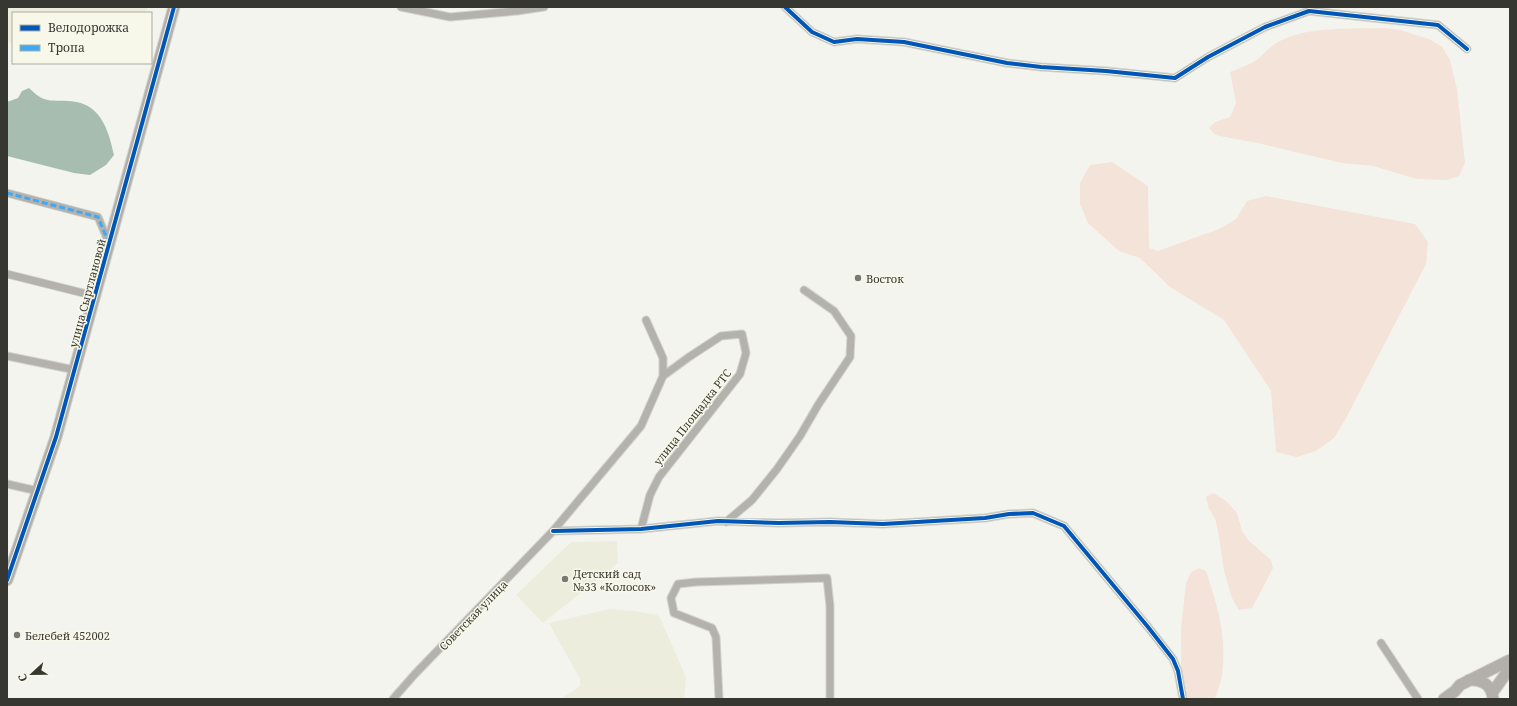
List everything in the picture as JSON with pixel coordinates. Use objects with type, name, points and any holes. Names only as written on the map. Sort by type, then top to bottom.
[{"type":"street","name":"улица Сыртлановой","points":[[7,580],[56,437],[174,7]]},
{"type":"street","points":[[401,7],[450,17],[544,7]]},
{"type":"street","points":[[785,7],[812,32],[834,42],[857,39],[904,42],[1041,67],[1106,70],[1175,78],[1208,57],[1265,27],[1309,11],[1438,25],[1467,49]]},
{"type":"street","points":[[7,193],[98,217],[109,244]]},
{"type":"street","points":[[7,274],[95,296]]},
{"type":"street","points":[[726,522],[752,500],[777,469],[800,436],[818,405],[850,357],[850,336],[834,310],[804,290]]},
{"type":"street","points":[[553,532],[641,426],[663,376],[663,358],[646,320]]},
{"type":"street","name":"улица Площадка РТС","points":[[641,529],[650,496],[660,476],[740,374],[746,353],[742,334],[721,336],[663,376]]},
{"type":"street","points":[[7,356],[75,370]]},
{"type":"street","points":[[7,484],[38,491]]},
{"type":"street","points":[[553,532],[641,529],[726,522],[830,522],[883,524],[985,518],[1033,512],[1064,526],[1106,575],[1173,659],[1178,671],[1183,699]]},
{"type":"street","name":"Советская улица","points":[[393,699],[414,675],[553,532]]},
{"type":"street","points":[[718,699],[716,637],[712,628],[674,613],[671,598],[678,584],[696,582],[827,578],[830,606],[830,699]]},
{"type":"street","points":[[1380,643],[1418,699]]},
{"type":"street","points":[[1444,699],[1454,695],[1460,685],[1468,680],[1510,660]]},
{"type":"street","points":[[1468,680],[1478,680],[1483,682],[1496,697],[1510,668]]},
{"type":"shaded area","points":[[7,7],[148,7],[146,12],[12,12],[12,44],[7,42]]},
{"type":"shaded area","points":[[1385,28],[1400,30],[1429,39],[1442,47],[1450,60],[1457,89],[1465,163],[1459,176],[1447,180],[1417,179],[1373,166],[1342,163],[1262,144],[1215,135],[1209,128],[1215,122],[1230,117],[1236,103],[1230,72],[1255,61],[1278,42],[1306,32],[1319,30]]},
{"type":"shaded area","points":[[29,88],[34,93],[47,100],[79,102],[95,111],[101,118],[109,135],[114,155],[106,165],[90,175],[74,173],[7,156],[7,102],[18,98],[22,91]]},
{"type":"shaded area","points":[[1112,162],[1148,186],[1149,248],[1158,251],[1219,229],[1236,219],[1247,201],[1266,196],[1415,224],[1428,242],[1426,264],[1345,420],[1334,438],[1316,451],[1297,457],[1276,452],[1271,391],[1224,320],[1170,287],[1140,258],[1119,251],[1088,223],[1080,204],[1080,183],[1090,165]]},
{"type":"shaded area","points":[[1213,493],[1226,501],[1237,513],[1242,531],[1249,541],[1271,560],[1273,568],[1252,608],[1239,610],[1232,598],[1224,571],[1215,518],[1209,509],[1206,497]]},
{"type":"shaded area","name":"Детский сад №33 «Колосок»","points":[[617,541],[618,563],[543,623],[516,595],[571,542]]},
{"type":"shaded area","points":[[1199,568],[1206,571],[1218,610],[1222,635],[1222,675],[1215,699],[1187,699],[1181,667],[1181,629],[1186,583],[1191,572]]},
{"type":"shaded area","points":[[610,609],[635,611],[657,615],[660,618],[686,677],[684,699],[561,699],[580,686],[580,679],[549,623]]},
{"type":"marked path","points":[[7,193],[98,217],[109,243]]},
{"type":"cycle path","points":[[7,580],[56,437],[174,7]]},
{"type":"cycle path","points":[[785,7],[812,32],[834,42],[857,39],[904,42],[1007,63],[1175,78],[1208,57],[1265,27],[1309,11],[1438,25],[1467,49]]},
{"type":"cycle path","points":[[553,531],[641,529],[718,521],[883,524],[985,518],[1009,514],[1033,513],[1064,526],[1148,627],[1173,659],[1178,671],[1183,699]]},
{"type":"place","name":"Восток","points":[[858,278]]},
{"type":"place","name":"Детский сад №33 «Колосок»","points":[[565,579]]},
{"type":"place","name":"Белебей 452002","points":[[17,635]]}]
